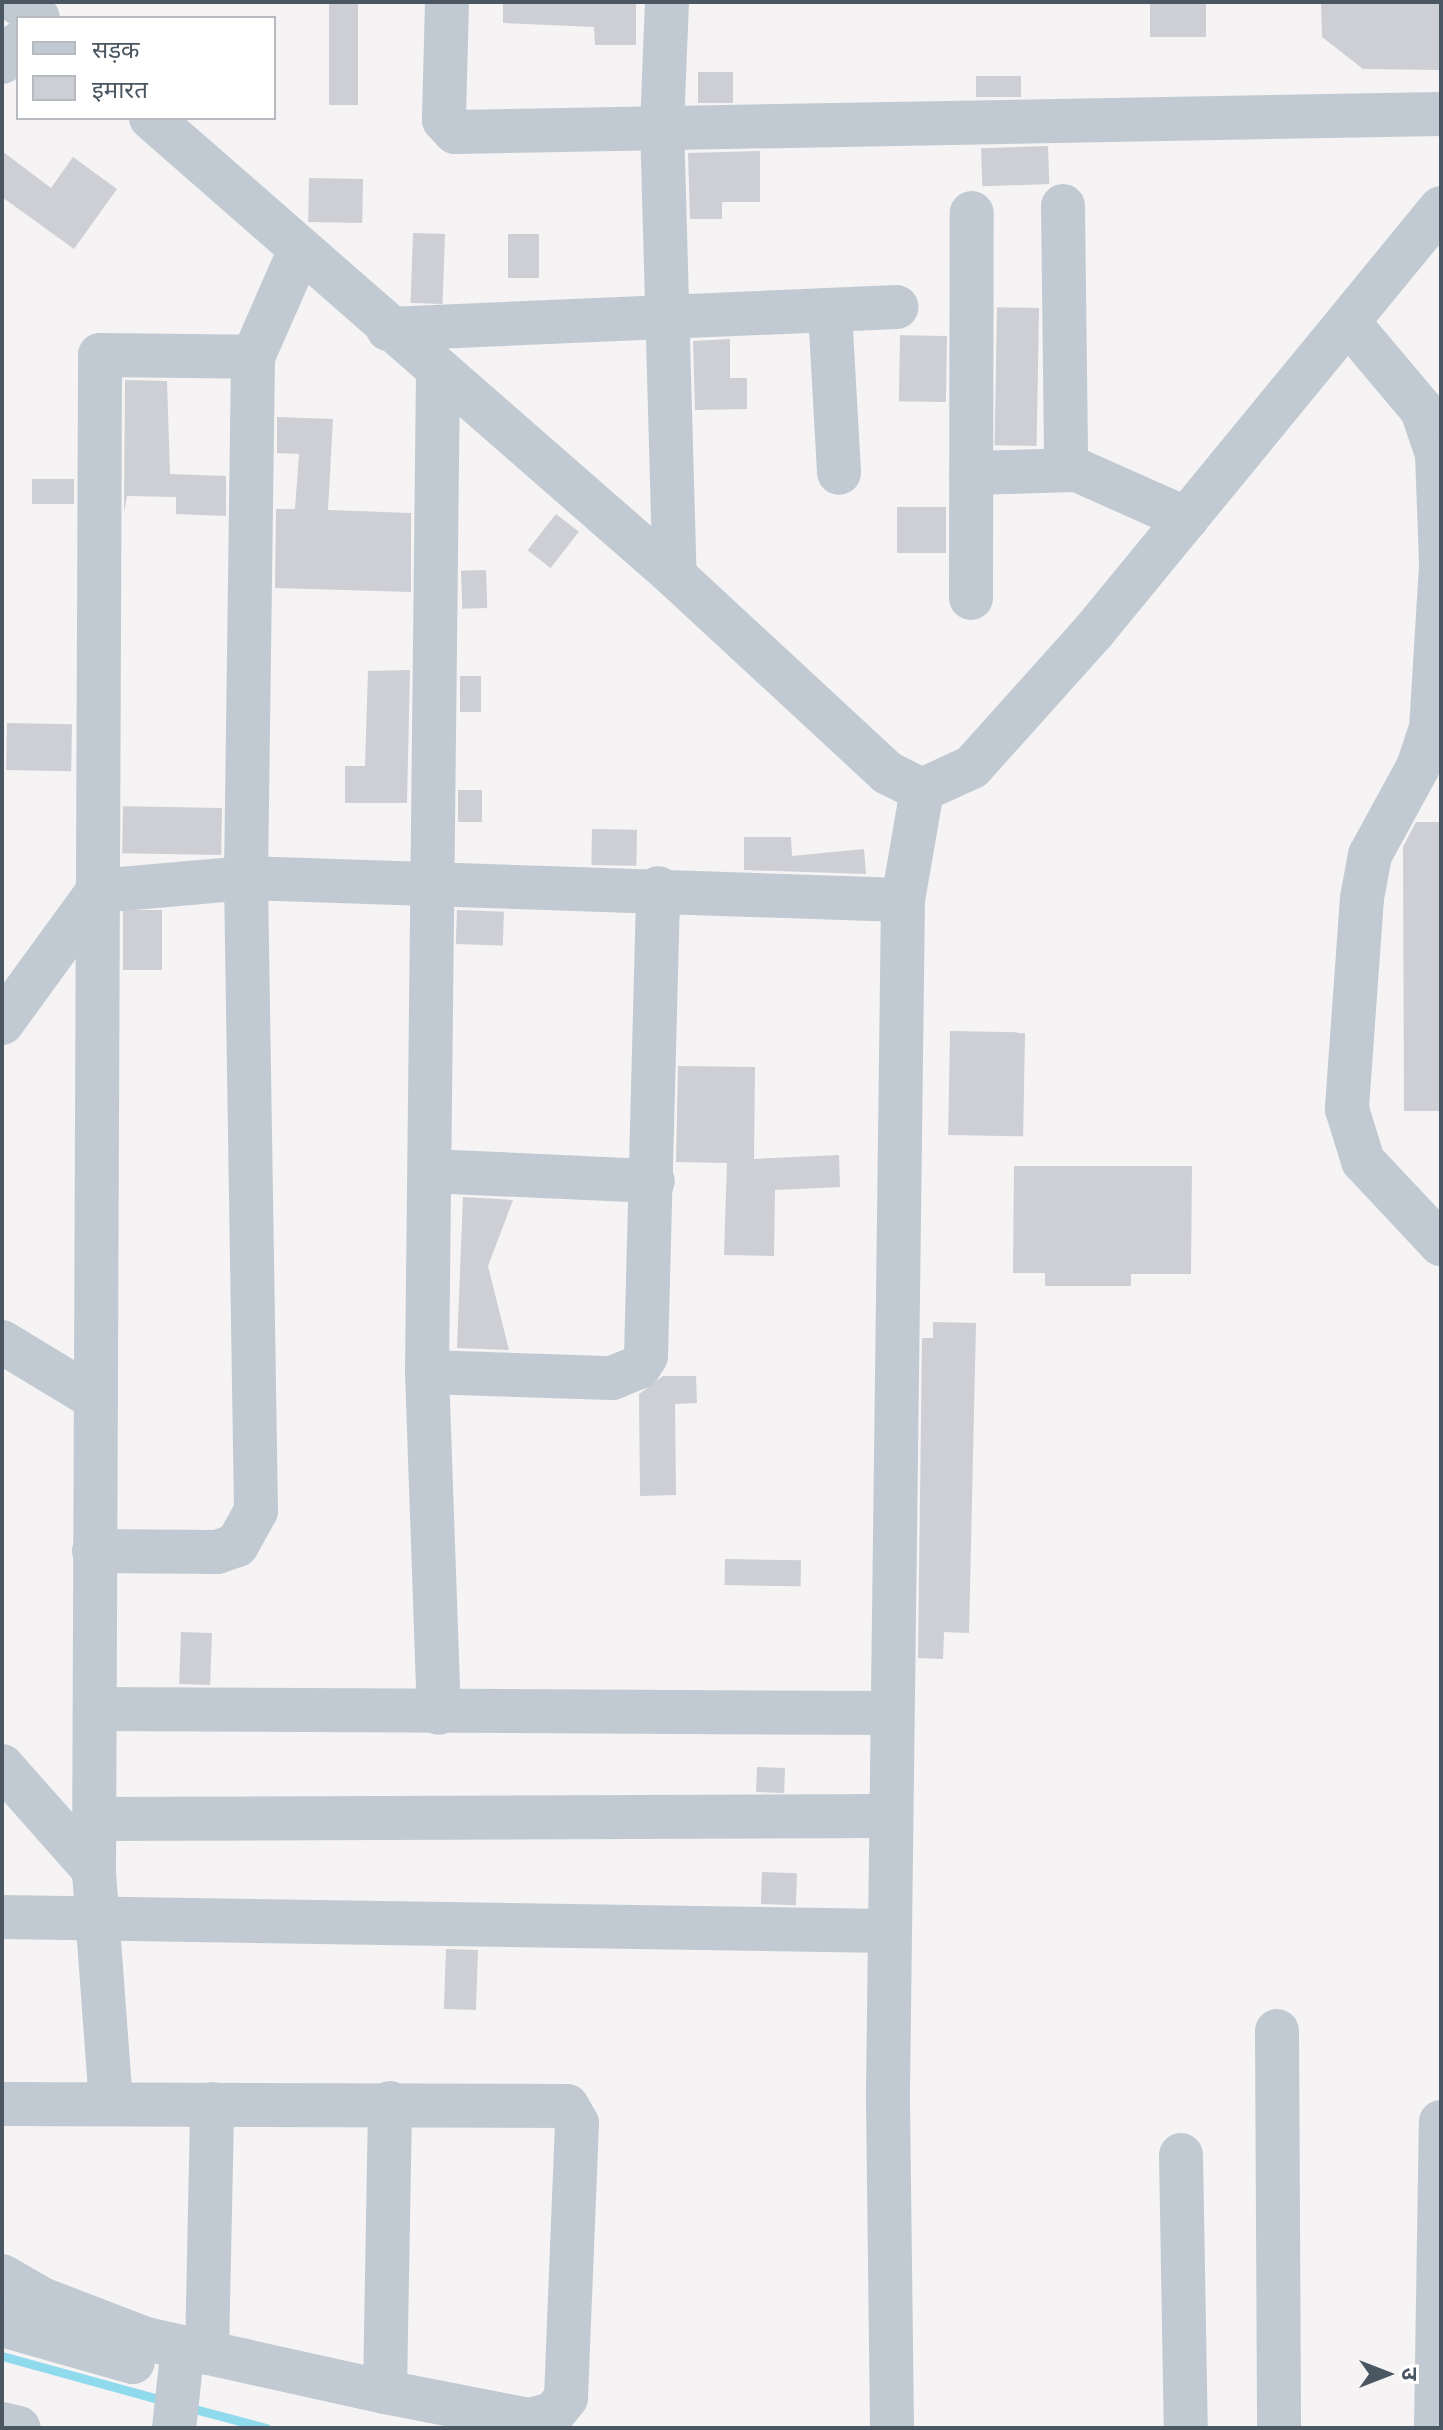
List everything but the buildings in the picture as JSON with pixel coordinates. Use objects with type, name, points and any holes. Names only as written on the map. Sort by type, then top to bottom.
[{"type":"street","points":[[2,17],[16,2],[36,16]]},
{"type":"street","points":[[447,2],[444,120],[455,132],[662,124],[1441,114]]},
{"type":"street","points":[[667,2],[662,124],[665,316],[675,576]]},
{"type":"street","points":[[2,62],[16,46]]},
{"type":"street","points":[[153,120],[388,329],[675,576],[888,773],[922,790]]},
{"type":"street","points":[[1063,206],[1066,468]]},
{"type":"street","points":[[922,790],[972,767],[1187,519],[1441,208]]},
{"type":"street","points":[[971,598],[972,213]]},
{"type":"street","points":[[94,1551],[217,1552],[237,1545],[256,1511],[246,878],[253,357],[300,250]]},
{"type":"street","points":[[388,329],[897,307]]},
{"type":"street","points":[[830,311],[839,473]]},
{"type":"street","points":[[1348,322],[1422,410],[1437,454],[1441,565],[1431,728],[1418,767],[1370,855],[1362,898],[1347,1109],[1363,1161],[1441,1244]]},
{"type":"street","points":[[111,2104],[94,1870],[100,355],[253,357]]},
{"type":"street","points":[[438,371],[427,1372],[439,1713]]},
{"type":"street","points":[[971,473],[1066,468],[1091,473],[1187,519]]},
{"type":"street","points":[[892,2428],[889,1931],[903,900],[922,790]]},
{"type":"street","points":[[2,1023],[98,891],[246,878],[658,888],[903,900]]},
{"type":"street","points":[[427,1372],[612,1378],[639,1367],[649,1342],[658,888]]},
{"type":"street","points":[[430,1171],[653,1181]]},
{"type":"street","points":[[2,1342],[96,1399]]},
{"type":"street","points":[[95,1709],[892,1713]]},
{"type":"street","points":[[2,1766],[94,1870]]},
{"type":"street","points":[[94,1819],[890,1816]]},
{"type":"street","points":[[2,1917],[889,1931]]},
{"type":"street","points":[[1277,2031],[1279,2428]]},
{"type":"street","points":[[385,2392],[390,2103]]},
{"type":"street","points":[[2,2104],[558,2103],[575,2112],[577,2123],[561,2408],[529,2420],[2,2325]]},
{"type":"street","points":[[174,2428],[191,2359],[212,2104]]},
{"type":"street","points":[[1436,2428],[1441,2122]]},
{"type":"street","points":[[1181,2155],[1186,2428]]},
{"type":"street","points":[[2,2276],[105,2325],[191,2359]]},
{"type":"street","points":[[2,2424],[19,2428]]},
{"type":"waterway","points":[[2,2356],[165,2401]]},
{"type":"waterway","points":[[187,2407],[266,2428]]}]
